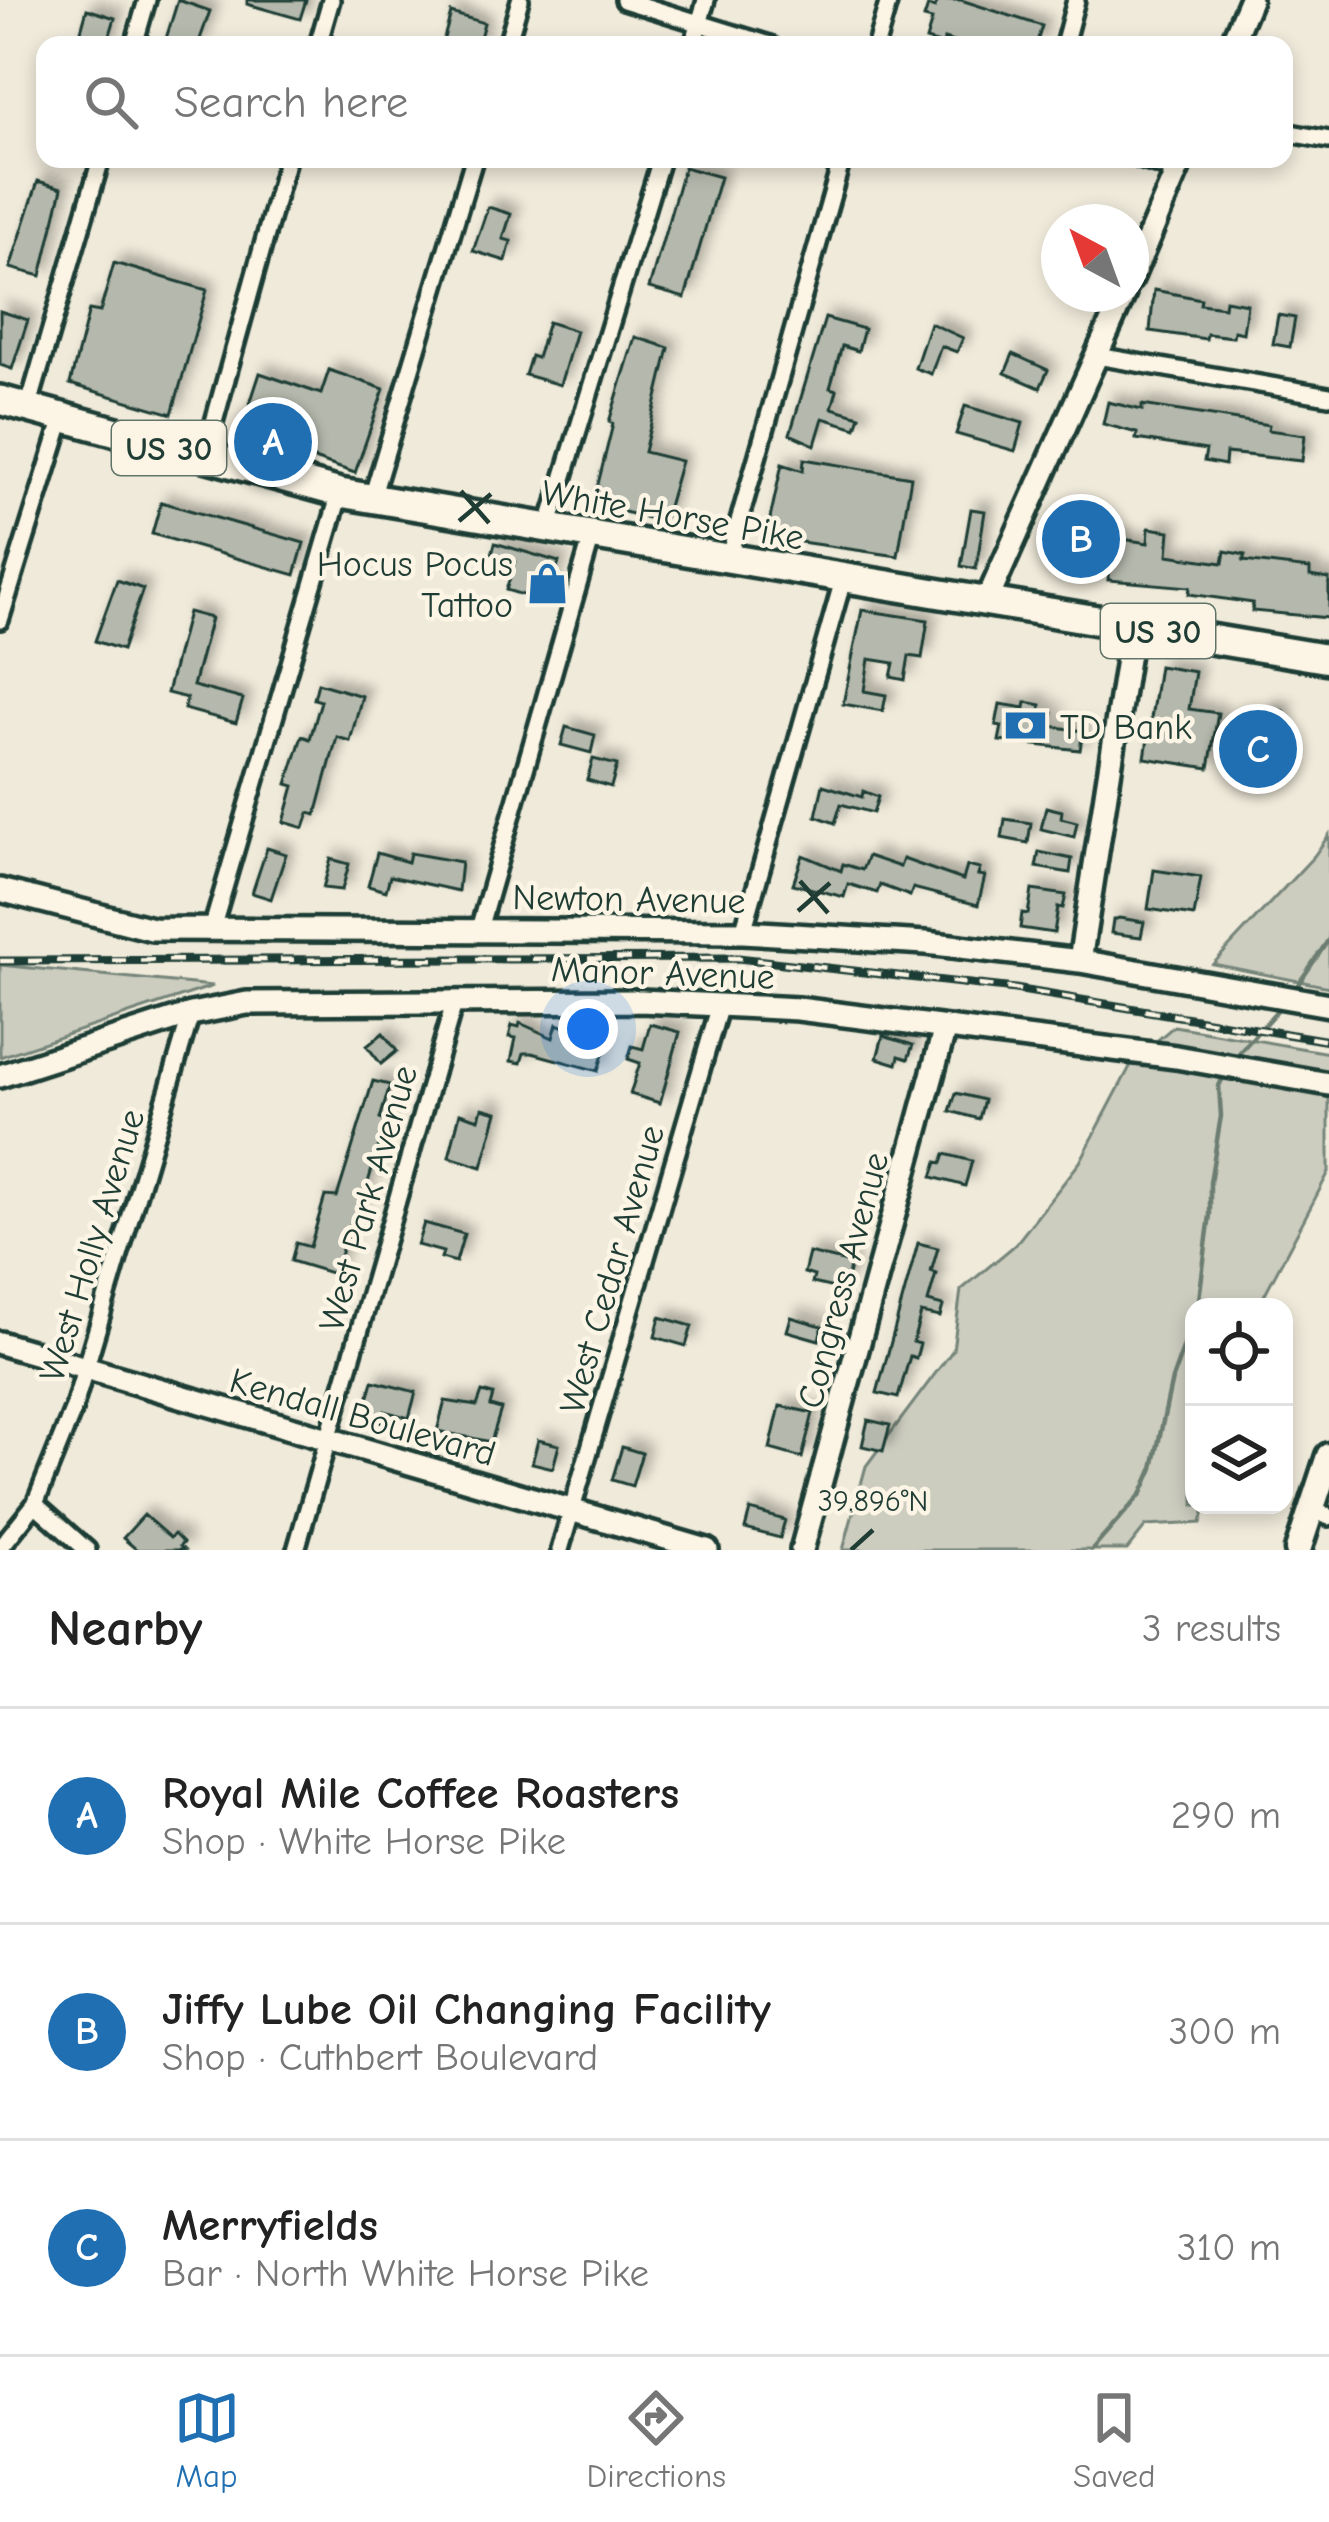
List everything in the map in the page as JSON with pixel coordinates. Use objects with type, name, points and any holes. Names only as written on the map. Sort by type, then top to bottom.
[{"type":"highway","name":"White Horse Pike","points":[[0,400],[340,493],[986,603]]},
{"type":"highway","name":"US 30","points":[[986,603],[1329,659]]},
{"type":"main road","points":[[1298,1550],[1321,1514],[1329,1456]]},
{"type":"street","points":[[137,36],[148,0]]},
{"type":"street","points":[[321,36],[331,0]]},
{"type":"street","points":[[510,36],[520,0]]},
{"type":"street","points":[[623,0],[741,36]]},
{"type":"street","points":[[695,36],[706,0]]},
{"type":"street","points":[[879,36],[890,0]]},
{"type":"street","points":[[1066,36],[1076,0]]},
{"type":"street","points":[[1235,36],[1250,0]]},
{"type":"street","points":[[1293,134],[1329,140]]},
{"type":"street","points":[[28,408],[98,168]]},
{"type":"street","points":[[204,458],[285,168]]},
{"type":"street","points":[[372,499],[470,168]]},
{"type":"street","points":[[548,528],[658,168]]},
{"type":"street","points":[[728,560],[839,168]]},
{"type":"street","points":[[1149,237],[1179,168]]},
{"type":"street","points":[[986,603],[1116,312]]},
{"type":"street","points":[[1097,356],[1329,396]]},
{"type":"street","points":[[0,620],[63,418]]},
{"type":"street","points":[[212,929],[340,493]]},
{"type":"street","points":[[479,929],[592,536]]},
{"type":"street","points":[[743,932],[843,580]]},
{"type":"street","points":[[1080,962],[1132,627]]},
{"type":"street","name":"Newton Avenue","points":[[0,890],[152,929],[743,932],[926,944],[1080,962],[1329,1005]]},
{"type":"street","name":"Manor Avenue","points":[[0,1076],[190,1014],[247,1003],[455,1000],[798,1009],[1176,1057],[1329,1084]]},
{"type":"street","name":"West Park Avenue","points":[[296,1550],[455,1000]]},
{"type":"street","name":"West Cedar Avenue","points":[[560,1550],[720,1005]]},
{"type":"street","name":"West Holly Avenue","points":[[0,1548],[34,1504],[73,1410],[190,1014]]},
{"type":"street","name":"Congress Avenue","points":[[802,1550],[945,1028]]},
{"type":"street","name":"Kendall Boulevard","points":[[0,1342],[707,1550]]},
{"type":"street","points":[[34,1504],[87,1550]]},
{"type":"shaded area","points":[[1329,835],[1329,987],[1213,964],[1314,856]]},
{"type":"shaded area","points":[[0,965],[213,986],[0,1057]]},
{"type":"shaded area","points":[[1174,1026],[1329,1053],[1329,1172],[1263,1298],[1185,1298],[1185,1514],[1204,1514],[1201,1523],[1146,1526],[1127,1550],[843,1550],[866,1466],[953,1350],[961,1290],[1015,1245],[1080,1162],[1133,1061]]},
{"type":"building","points":[[178,0],[210,11],[201,36],[167,36]]},
{"type":"building","points":[[247,0],[306,0],[300,19],[247,4]]},
{"type":"building","points":[[938,0],[961,0],[1042,26],[1039,36],[927,36],[932,20],[924,18],[928,6],[935,8]]},
{"type":"building","points":[[87,9],[115,18],[110,36],[80,36]]},
{"type":"building","points":[[451,13],[484,23],[480,36],[445,36]]},
{"type":"building","points":[[684,168],[720,177],[685,298],[649,288]]},
{"type":"building","points":[[38,181],[62,188],[41,276],[10,268]]},
{"type":"building","points":[[488,207],[511,214],[503,239],[511,241],[506,261],[473,251]]},
{"type":"building","points":[[114,263],[207,290],[172,414],[70,384],[89,310],[100,312]]},
{"type":"building","points":[[1154,290],[1201,299],[1200,304],[1224,307],[1225,300],[1247,304],[1243,333],[1234,331],[1233,337],[1207,334],[1206,339],[1150,331]]},
{"type":"building","points":[[0,311],[28,320],[12,369],[0,365]]},
{"type":"building","points":[[1278,315],[1295,318],[1290,347],[1273,344]]},
{"type":"building","points":[[825,318],[864,329],[858,351],[842,346],[830,388],[837,390],[832,408],[860,416],[856,428],[823,418],[815,445],[790,434]]},
{"type":"building","points":[[548,322],[576,331],[560,385],[525,375],[531,356],[537,358]]},
{"type":"building","points":[[930,323],[963,338],[957,352],[941,346],[931,374],[915,368]]},
{"type":"building","points":[[635,337],[669,348],[644,452],[681,461],[665,517],[655,520],[593,504],[613,424],[609,422]]},
{"type":"building","points":[[1013,354],[1048,370],[1040,388],[1005,373]]},
{"type":"building","points":[[329,370],[384,389],[355,473],[240,434],[260,373],[321,394]]},
{"type":"building","points":[[1108,402],[1269,425],[1268,430],[1305,435],[1302,461],[1226,453],[1225,465],[1204,461],[1206,450],[1136,439],[1137,433],[1103,424]]},
{"type":"building","points":[[965,406],[1023,423],[1015,451],[956,434]]},
{"type":"building","points":[[804,459],[911,477],[898,556],[766,537],[782,464],[803,471]]},
{"type":"building","points":[[161,502],[304,543],[295,575],[152,534]]},
{"type":"building","points":[[971,509],[985,511],[976,569],[961,566]]},
{"type":"building","points":[[1068,521],[1099,526],[1097,535],[1148,543],[1149,528],[1170,531],[1168,555],[1223,563],[1225,551],[1245,555],[1243,561],[1310,569],[1310,576],[1329,579],[1329,618],[1252,611],[1253,603],[1189,594],[1190,587],[1108,580],[1111,560],[1063,553]]},
{"type":"building","points":[[495,543],[559,562],[546,602],[506,590],[515,561],[492,554]]},
{"type":"building","points":[[117,580],[143,589],[122,650],[95,641]]},
{"type":"building","points":[[862,610],[928,620],[922,658],[909,656],[905,680],[891,677],[894,663],[869,659],[864,691],[886,695],[883,711],[843,704]]},
{"type":"building","points":[[188,612],[211,618],[193,686],[243,699],[236,723],[184,709],[187,698],[167,693]]},
{"type":"building","points":[[1159,666],[1195,672],[1189,709],[1218,713],[1209,768],[1145,758]]},
{"type":"building","points":[[318,683],[362,696],[350,741],[337,737],[316,815],[309,813],[304,828],[284,822],[294,786],[287,784],[302,736],[310,739],[321,701],[314,699]]},
{"type":"building","name":"TD Bank","points":[[1026,702],[1053,713],[1050,726],[1083,731],[1080,750],[999,741],[1000,704],[1025,708]]},
{"type":"building","points":[[1266,708],[1284,711],[1270,780],[1236,773],[1246,721],[1263,725]]},
{"type":"building","points":[[566,727],[595,735],[591,753],[561,745]]},
{"type":"building","points":[[593,759],[617,765],[611,787],[587,780]]},
{"type":"building","points":[[823,785],[878,797],[873,813],[841,804],[835,823],[816,816]]},
{"type":"building","points":[[1046,807],[1077,822],[1074,837],[1041,829]]},
{"type":"building","points":[[1005,819],[1031,823],[1028,843],[1002,838]]},
{"type":"building","points":[[267,848],[286,854],[271,899],[252,893]]},
{"type":"building","points":[[1039,852],[1072,859],[1070,873],[1036,867]]},
{"type":"building","points":[[377,853],[408,862],[410,853],[461,862],[458,891],[390,876],[386,891],[368,886]]},
{"type":"building","points":[[803,855],[841,871],[843,864],[862,870],[868,856],[900,867],[903,859],[963,880],[967,866],[980,869],[978,875],[985,876],[978,905],[913,888],[910,896],[880,885],[877,893],[848,884],[844,897],[793,884]]},
{"type":"building","points":[[331,859],[349,864],[342,890],[323,888]]},
{"type":"building","points":[[1154,870],[1201,877],[1194,916],[1148,909]]},
{"type":"building","points":[[1032,890],[1066,895],[1063,908],[1058,907],[1054,933],[1020,928]]},
{"type":"building","points":[[1113,920],[1144,922],[1141,937],[1111,933]]},
{"type":"building","points":[[520,1023],[553,1038],[557,1024],[607,1042],[598,1071],[532,1053],[524,1053],[521,1063],[511,1061],[516,1038],[509,1037],[512,1025],[519,1027]]},
{"type":"building","points":[[650,1024],[680,1032],[660,1103],[630,1094],[640,1063],[628,1059],[632,1046],[643,1049]]},
{"type":"building","points":[[383,1033],[397,1051],[381,1064],[367,1046]]},
{"type":"building","points":[[883,1036],[913,1045],[908,1059],[899,1056],[897,1064],[877,1058]]},
{"type":"building","points":[[373,1081],[390,1085],[380,1119],[386,1121],[334,1274],[291,1261],[296,1243],[310,1247],[325,1196],[337,1197]]},
{"type":"building","points":[[956,1093],[984,1100],[979,1119],[950,1111]]},
{"type":"building","points":[[482,1108],[497,1112],[482,1167],[449,1157],[460,1113],[479,1119]]},
{"type":"building","points":[[945,1154],[972,1161],[965,1186],[932,1177]]},
{"type":"building","points":[[424,1223],[464,1234],[456,1262],[441,1258],[443,1252],[417,1245]]},
{"type":"building","points":[[918,1243],[938,1248],[928,1302],[943,1306],[940,1317],[921,1313],[913,1342],[920,1344],[916,1358],[910,1356],[898,1398],[877,1393]]},
{"type":"building","points":[[809,1253],[851,1263],[846,1283],[840,1281],[838,1289],[812,1283],[814,1276],[804,1273]]},
{"type":"building","points":[[660,1317],[692,1326],[686,1346],[655,1337]]},
{"type":"building","points":[[791,1317],[822,1326],[819,1340],[787,1331]]},
{"type":"building","points":[[373,1381],[416,1392],[409,1418],[385,1411],[382,1422],[363,1417]]},
{"type":"building","points":[[482,1392],[493,1395],[490,1406],[501,1409],[491,1442],[437,1431],[445,1401],[477,1406]]},
{"type":"building","points":[[780,1406],[813,1413],[802,1458],[770,1449]]},
{"type":"building","points":[[868,1420],[890,1425],[883,1451],[862,1446]]},
{"type":"building","points":[[538,1440],[559,1445],[553,1468],[532,1463]]},
{"type":"building","points":[[622,1447],[642,1453],[632,1486],[612,1480]]},
{"type":"building","points":[[750,1510],[785,1520],[780,1538],[745,1529]]},
{"type":"building","points":[[144,1515],[170,1538],[174,1534],[184,1550],[137,1550],[123,1538]]},
{"type":"waterway","points":[[1295,989],[1329,939]]},
{"type":"waterway","points":[[1232,1061],[1280,1007]]},
{"type":"waterway","points":[[1199,1298],[1221,1116],[1219,1086],[1226,1071]]},
{"type":"waterway","points":[[1092,1550],[1142,1493],[1153,1468],[1172,1379],[1185,1343]]},
{"type":"railway","points":[[0,961],[738,958],[1015,989],[1329,1041]]},
{"type":"place","name":"Royal Mile Coffee Roasters","points":[[273,442]]},
{"type":"place","name":"Jiffy Lube Oil Changing Facility","points":[[1081,539]]},
{"type":"place","name":"Hocus Pocus Tattoo","points":[[547,584]]},
{"type":"place","name":"TD Bank","points":[[1026,726]]},
{"type":"place","name":"Merryfields","points":[[1258,749]]}]
